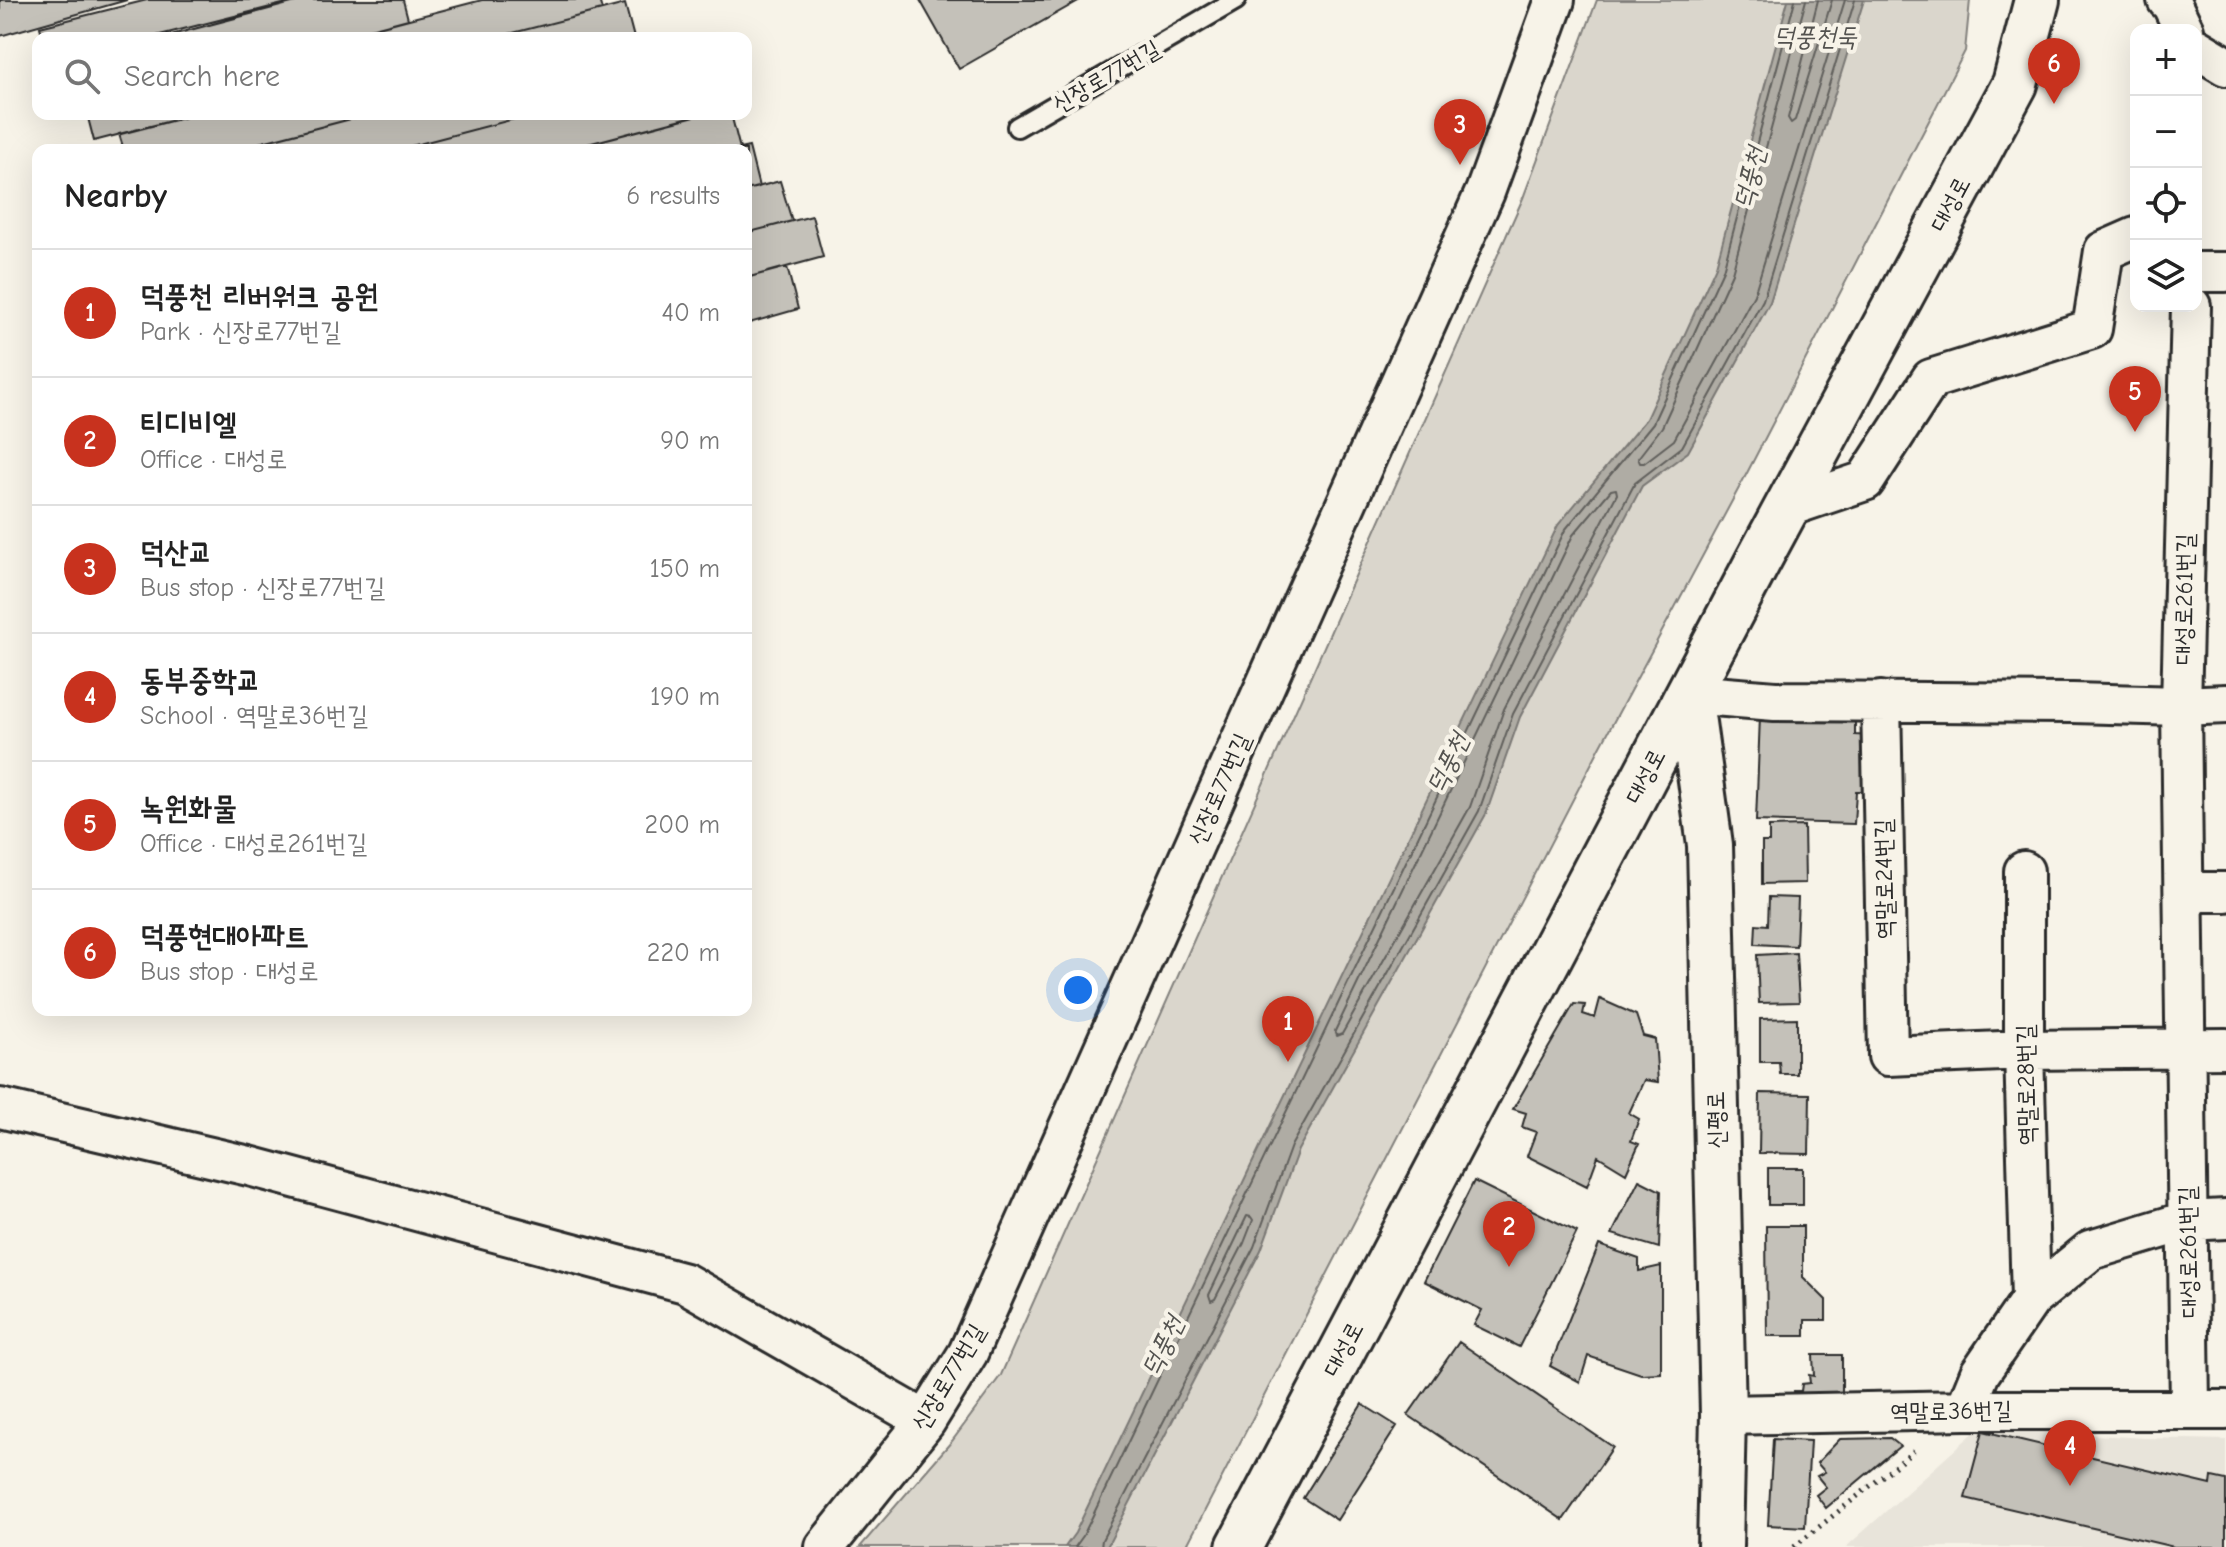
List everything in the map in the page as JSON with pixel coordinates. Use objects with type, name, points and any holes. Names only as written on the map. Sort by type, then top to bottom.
[{"type":"street","name":"신장로77번길","points":[[825,1547],[926,1421],[968,1353],[1485,192],[1555,0]]},
{"type":"street","name":"대성로","points":[[1239,1547],[2015,84],[2037,0]]},
{"type":"street","points":[[2167,0],[2181,24]]},
{"type":"street","points":[[2202,52],[2226,66]]},
{"type":"street","points":[[1788,507],[1865,481],[1931,379],[2092,329],[2104,251],[2130,240]]},
{"type":"street","points":[[2202,272],[2226,272]]},
{"type":"street","name":"대성로261번길","points":[[2191,312],[2181,706],[2187,1221],[2208,1409]]},
{"type":"street","points":[[1689,694],[1775,701],[2226,704]]},
{"type":"street","name":"신평로","points":[[1689,694],[1710,845],[1723,1415],[1720,1547]]},
{"type":"street","name":"역말로24번길","points":[[1881,701],[1888,1056],[2024,1050]]},
{"type":"street","name":"역말로28번길","points":[[2024,871],[2024,1050],[2031,1299]]},
{"type":"street","points":[[2185,892],[2226,892]]},
{"type":"street","points":[[2024,1050],[2226,1048]]},
{"type":"street","points":[[0,1108],[249,1166],[685,1283],[926,1421]]},
{"type":"street","points":[[1965,1410],[1980,1373],[2031,1299],[2091,1250],[2187,1221],[2226,1219]]},
{"type":"street","name":"역말로36번길","points":[[1723,1415],[2208,1409]]},
{"type":"lane","name":"신장로77번길","points":[[1017,127],[1236,0]]},
{"type":"path","points":[[1794,1547],[1916,1449]]},
{"type":"shaded area","points":[[1597,0],[1970,0],[1965,51],[1186,1547],[860,1547],[952,1441],[1001,1375],[1523,198]]},
{"type":"shaded area","points":[[1979,1428],[2226,1440],[2226,1547],[1846,1547]]},
{"type":"water","name":"덕풍천둑","points":[[1788,0],[1864,0],[1770,302],[1688,452],[1642,486],[1520,717],[1486,814],[1298,1150],[1261,1250],[1107,1547],[1065,1547],[1075,1533],[1558,525],[1646,419],[1716,266]]},
{"type":"building","points":[[0,0],[127,0],[0,36]]},
{"type":"building","points":[[147,0],[298,0],[172,32],[41,32],[40,27]]},
{"type":"building","points":[[303,0],[403,0],[408,19],[359,32],[183,32]]},
{"type":"building","points":[[482,0],[599,0],[602,10],[516,32],[359,32]]},
{"type":"building","points":[[920,0],[1080,0],[959,69]]},
{"type":"building","points":[[625,4],[632,32],[516,32]]},
{"type":"building","points":[[89,120],[175,120],[94,141]]},
{"type":"building","points":[[174,120],[347,120],[255,144],[122,144],[119,134]]},
{"type":"building","points":[[347,120],[510,120],[419,144],[255,144]]},
{"type":"building","points":[[510,120],[680,120],[588,144],[419,144]]},
{"type":"building","points":[[678,120],[733,120],[739,144],[588,144]]},
{"type":"building","points":[[752,159],[759,187],[752,189]]},
{"type":"building","points":[[780,181],[792,221],[752,231],[752,188]]},
{"type":"building","points":[[812,216],[823,257],[752,276],[752,231]]},
{"type":"building","points":[[787,267],[798,309],[752,322],[752,276]]},
{"type":"building","points":[[1760,716],[1855,720],[1855,735],[1873,736],[1870,791],[1856,791],[1854,824],[1756,821]]},
{"type":"building","points":[[1804,826],[1805,883],[1762,884],[1762,842],[1769,842],[1769,827]]},
{"type":"building","points":[[1769,897],[1798,898],[1796,946],[1755,944],[1756,924],[1768,925]]},
{"type":"building","points":[[1796,953],[1799,1002],[1759,1003],[1757,955]]},
{"type":"building","points":[[1600,999],[1636,1015],[1643,1036],[1655,1039],[1658,1082],[1644,1080],[1629,1113],[1639,1119],[1631,1141],[1639,1144],[1626,1173],[1598,1156],[1587,1186],[1527,1156],[1536,1132],[1522,1127],[1526,1113],[1513,1109],[1574,1004],[1585,1005],[1583,1014],[1595,1018]]},
{"type":"building","points":[[1797,1018],[1797,1074],[1780,1074],[1779,1062],[1760,1062],[1760,1019]]},
{"type":"building","points":[[1760,1093],[1810,1094],[1809,1154],[1759,1153]]},
{"type":"building","points":[[1768,1168],[1803,1168],[1803,1205],[1768,1205]]},
{"type":"building","points":[[1639,1180],[1661,1191],[1659,1248],[1612,1234]]},
{"type":"building","points":[[1474,1181],[1577,1232],[1519,1347],[1474,1325],[1482,1310],[1424,1281]]},
{"type":"building","points":[[1766,1226],[1803,1226],[1803,1277],[1826,1300],[1826,1320],[1805,1320],[1805,1336],[1767,1336]]},
{"type":"building","points":[[1599,1245],[1639,1259],[1639,1271],[1661,1266],[1661,1373],[1641,1374],[1588,1356],[1580,1382],[1550,1366]]},
{"type":"building","points":[[1459,1342],[1613,1447],[1563,1520],[1408,1415]]},
{"type":"building","points":[[1813,1355],[1842,1355],[1842,1398],[1794,1399],[1794,1391],[1801,1391],[1802,1384],[1810,1383],[1809,1375],[1814,1376]]},
{"type":"building","points":[[1362,1404],[1397,1426],[1337,1520],[1303,1498]]},
{"type":"building","points":[[1983,1431],[2211,1485],[2212,1477],[2226,1480],[2226,1547],[2174,1547],[1965,1498]]},
{"type":"building","points":[[1890,1438],[1900,1446],[1826,1508],[1816,1495],[1826,1487],[1817,1476],[1825,1472],[1817,1463],[1840,1439]]},
{"type":"building","points":[[1773,1439],[1810,1441],[1805,1527],[1768,1525]]},
{"type":"place","name":"덕풍현대아파트","points":[[2054,104]]},
{"type":"place","name":"덕산교","points":[[1460,165]]},
{"type":"place","name":"녹원화물","points":[[2135,432]]},
{"type":"place","name":"덕풍천 리버워크 공원","points":[[1288,1062]]},
{"type":"place","name":"티디비엘","points":[[1509,1267]]},
{"type":"place","name":"동부중학교","points":[[2070,1486]]},
{"type":"water label","name":"덕풍천","points":[[1749,178]]},
{"type":"water label","name":"덕풍천","points":[[1447,763]]},
{"type":"water label","name":"덕풍천","points":[[1162,1346]]}]
